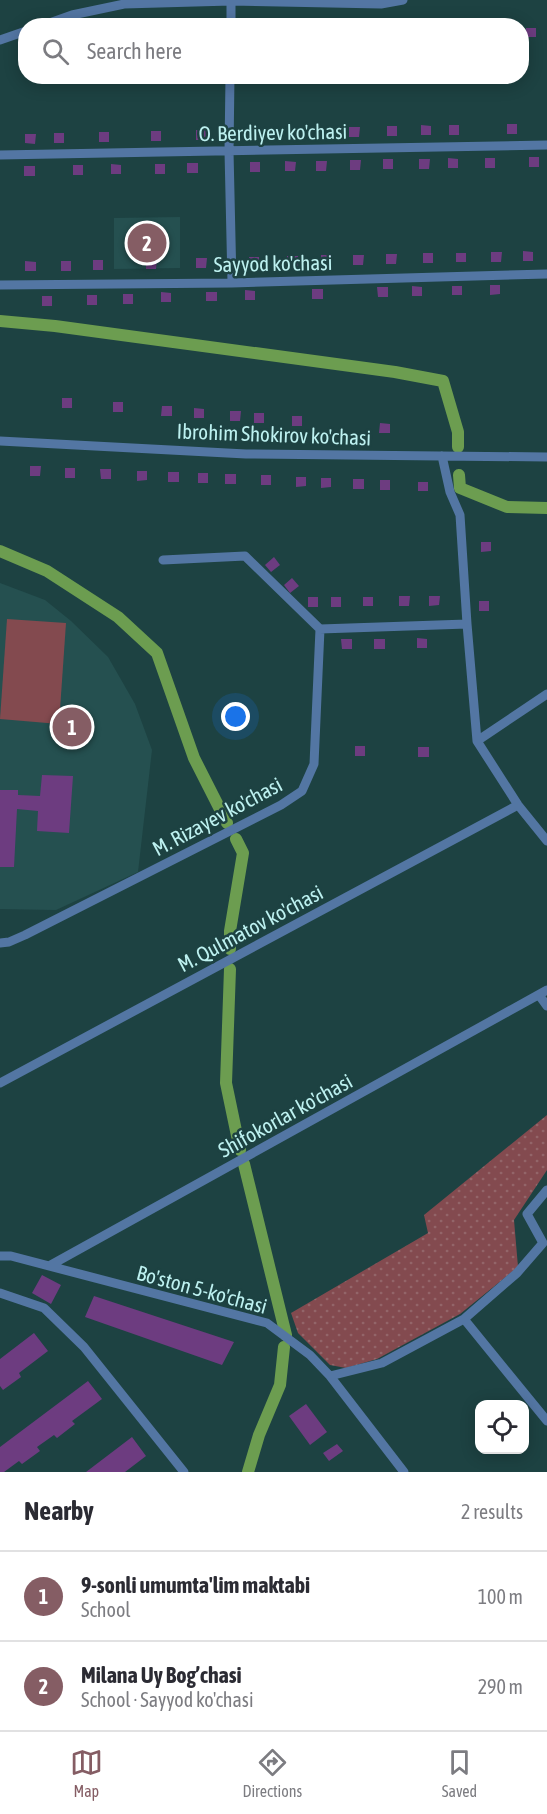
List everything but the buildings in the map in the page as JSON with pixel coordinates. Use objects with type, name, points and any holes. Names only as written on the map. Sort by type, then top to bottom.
[{"type":"street","points":[[64,18],[124,4],[231,1],[381,4],[403,0]]},
{"type":"street","points":[[231,1],[231,18]]},
{"type":"street","points":[[0,40],[18,34]]},
{"type":"street","points":[[230,84],[232,283]]},
{"type":"street","name":"O. Berdiyev ko'chasi","points":[[0,155],[547,145]]},
{"type":"street","name":"Sayyod ko'chasi","points":[[0,285],[232,283],[547,274]]},
{"type":"street","name":"Ibrohim Shokirov ko'chasi","points":[[0,441],[246,454],[547,457]]},
{"type":"street","points":[[442,456],[450,492],[460,515],[477,741],[518,805],[547,841]]},
{"type":"street","points":[[163,560],[245,556],[320,629],[467,624]]},
{"type":"street","name":"M. Rizayev ko'chasi","points":[[0,943],[25,935],[281,805],[302,791],[314,764],[320,629]]},
{"type":"street","points":[[477,741],[547,694]]},
{"type":"street","name":"M. Qulmatov ko'chasi","points":[[0,1083],[518,805]]},
{"type":"street","points":[[543,993],[547,1006]]},
{"type":"street","name":"Shifokorlar ko'chasi","points":[[49,1266],[543,993]]},
{"type":"street","points":[[330,1376],[382,1363],[464,1319],[517,1273],[545,1244],[526,1214],[547,1190]]},
{"type":"street","name":"Bo'ston 5-ko'chasi","points":[[0,1257],[11,1256],[267,1323],[310,1354],[330,1376],[404,1472]]},
{"type":"street","points":[[0,1293],[44,1308],[84,1347],[184,1472]]},
{"type":"street","points":[[464,1319],[547,1421]]},
{"type":"shaded area","points":[[180,217],[180,268],[114,269],[114,218]]},
{"type":"shaded area","points":[[0,583],[45,600],[71,621],[108,657],[135,704],[152,750],[138,872],[56,910],[0,909]]},
{"type":"shaded area","points":[[7,619],[66,623],[59,724],[0,719]]},
{"type":"shaded area","points":[[547,1115],[547,1170],[514,1220],[518,1267],[460,1314],[377,1359],[346,1368],[330,1365],[298,1333],[291,1313],[428,1233],[424,1215]]},
{"type":"waterway","points":[[0,321],[55,326],[395,372],[443,381],[458,432],[458,447]]},
{"type":"waterway","points":[[459,475],[460,488],[507,507],[547,508]]},
{"type":"waterway","points":[[0,551],[47,571],[118,617],[157,653],[194,758],[227,823]]},
{"type":"waterway","points":[[230,949],[230,931],[243,853],[236,839]]},
{"type":"waterway","points":[[230,969],[226,1083],[240,1150]]},
{"type":"waterway","points":[[244,1164],[286,1335]]},
{"type":"waterway","points":[[248,1472],[259,1435],[280,1385],[284,1347]]},
{"type":"place","name":"Milana Uy Bog’chasi","points":[[147,243]]},
{"type":"place","name":"9-sonli umumta'lim maktabi","points":[[72,727]]}]
